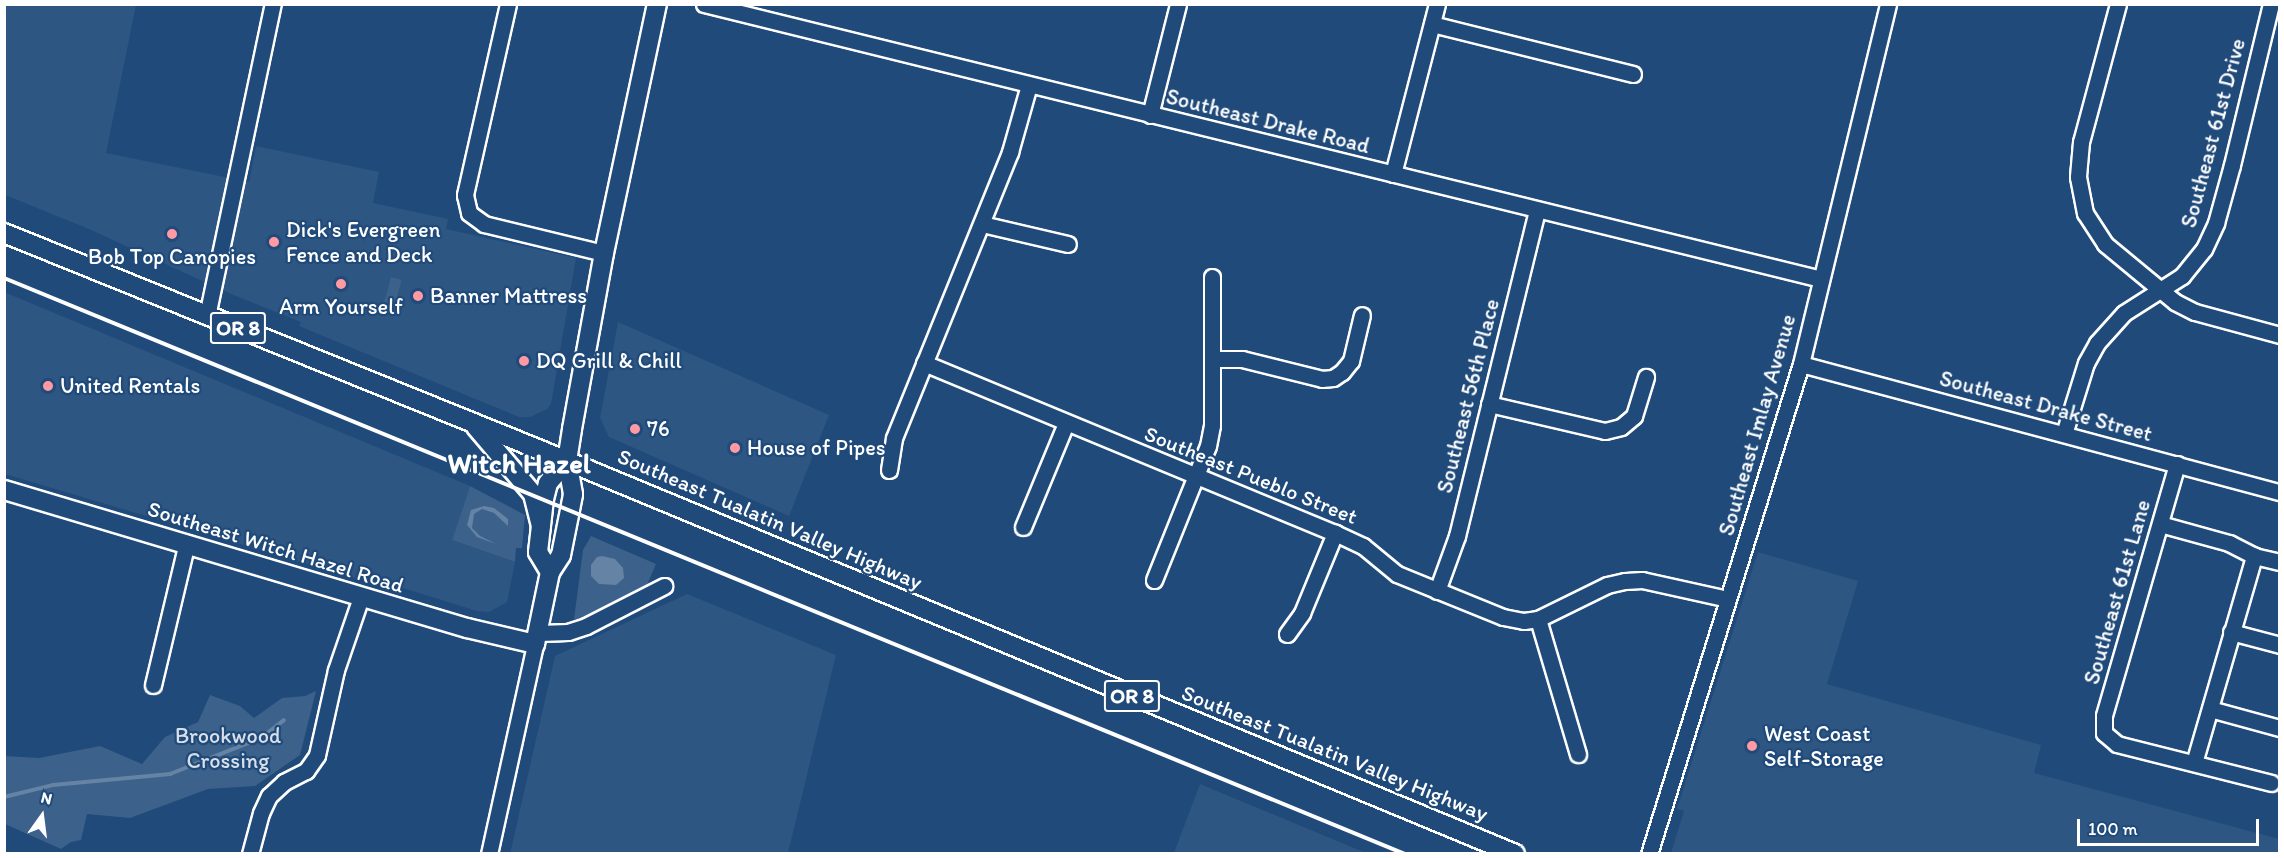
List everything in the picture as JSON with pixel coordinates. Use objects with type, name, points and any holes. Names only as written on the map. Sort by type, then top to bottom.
[{"type":"main road","points":[[537,639],[550,572],[561,555],[573,494],[567,461],[604,253],[657,4]]},
{"type":"main road","name":"Southeast Tualatin Valley Highway","points":[[4,233],[567,461],[1515,854]]},
{"type":"main road","points":[[473,423],[533,495],[541,526]]},
{"type":"main road","points":[[550,572],[538,552],[541,526],[548,483],[567,461]]},
{"type":"main road","name":"Southeast Witch Hazel Road","points":[[4,490],[478,631],[537,639]]},
{"type":"street","points":[[207,316],[273,4]]},
{"type":"street","points":[[508,4],[465,195],[469,213],[484,224],[604,253]]},
{"type":"street","name":"Southeast Drake Road","points":[[704,4],[1821,279]]},
{"type":"street","points":[[1150,115],[1178,4]]},
{"type":"street","points":[[1393,174],[1437,4]]},
{"type":"street","name":"Southeast Imlay Avenue","points":[[1649,854],[1801,364],[1888,4]]},
{"type":"street","points":[[2118,4],[2081,142],[2078,177],[2085,213],[2105,244],[2158,291],[2195,312],[2280,335]]},
{"type":"street","name":"Southeast 61st Drive","points":[[2064,434],[2082,374],[2097,343],[2124,313],[2182,276],[2204,249],[2216,223],[2271,4]]},
{"type":"street","points":[[1432,24],[1633,74]]},
{"type":"street","points":[[890,470],[894,438],[1010,152],[1029,85]]},
{"type":"street","name":"Southeast 56th Place","points":[[1437,591],[1457,536],[1537,210]]},
{"type":"street","points":[[982,224],[1068,244]]},
{"type":"street","points":[[1154,580],[1208,446],[1212,425],[1212,277]]},
{"type":"street","points":[[1212,359],[1242,359],[1323,379],[1333,378],[1351,361],[1362,315]]},
{"type":"street","name":"Southeast Pueblo Street","points":[[924,363],[1197,478],[1335,533],[1363,546],[1397,574],[1437,591],[1503,617],[1524,621],[1538,620]]},
{"type":"street","name":"Southeast Drake Street","points":[[1801,364],[2280,492]]},
{"type":"street","points":[[1489,404],[1605,431],[1621,427],[1634,416],[1646,377]]},
{"type":"street","points":[[1023,527],[1066,423]]},
{"type":"street","name":"Southeast 61st Lane","points":[[2177,464],[2104,716],[2104,733],[2117,744],[2194,763]]},
{"type":"street","points":[[2160,524],[2229,543],[2254,556],[2280,562]]},
{"type":"street","points":[[1287,634],[1302,613],[1335,533]]},
{"type":"street","points":[[153,685],[186,546]]},
{"type":"street","points":[[2254,556],[2194,763],[2271,783]]},
{"type":"street","points":[[1578,754],[1538,620],[1607,585],[1624,581],[1642,580],[1728,599]]},
{"type":"street","name":"Southeast Witch Hazel Road","points":[[537,639],[586,626],[664,586]]},
{"type":"street","points":[[250,854],[261,813],[269,796],[284,782],[306,771],[317,756],[336,670],[361,597]]},
{"type":"street","points":[[2231,632],[2280,645]]},
{"type":"street","points":[[489,854],[537,639]]},
{"type":"street","points":[[2210,710],[2280,728]]},
{"type":"shaded area","points":[[4,5],[136,5],[106,153],[249,182],[256,146],[379,172],[373,203],[448,219],[446,229],[576,258],[551,404],[547,409],[530,417],[519,417],[299,326],[301,322],[231,294],[89,229],[5,195]]},
{"type":"shaded area","points":[[4,292],[470,486],[452,540],[515,562],[507,602],[489,612],[477,611],[380,581],[378,585],[5,474]]},
{"type":"shaded area","points":[[618,322],[829,415],[789,516],[609,437],[600,418]]},
{"type":"shaded area","points":[[484,506],[494,508],[508,519],[508,526],[494,513],[482,509],[474,514],[472,528],[480,536],[496,544],[477,537],[467,525],[471,510]]},
{"type":"shaded area","points":[[1758,552],[1858,581],[1827,684],[2041,745],[2034,773],[2279,839],[2279,853],[1671,853],[1684,811],[1677,809]]},
{"type":"shaded area","points":[[597,557],[615,559],[623,568],[624,578],[616,585],[599,584],[591,576],[591,565]]},
{"type":"shaded area","points":[[687,594],[836,655],[788,853],[510,854],[555,656]]},
{"type":"shaded area","points":[[1200,784],[1366,853],[1174,853]]},
{"type":"green space","points":[[391,277],[402,280],[393,312],[382,309]]},
{"type":"green space","points":[[470,486],[525,515],[522,548],[516,548],[515,562],[452,540]]},
{"type":"green space","points":[[591,536],[656,564],[647,585],[597,616],[583,621],[574,619],[583,550]]},
{"type":"green space","name":"Brookwood Crossing","points":[[316,691],[300,755],[255,786],[208,789],[130,818],[87,814],[81,840],[71,842],[61,849],[5,824],[5,756],[39,758],[100,746],[142,764],[165,737],[198,722],[210,695],[240,706],[254,718],[282,698],[305,696]]},
{"type":"waterway","points":[[4,797],[53,785],[170,774],[261,738],[284,720]]},
{"type":"railway","points":[[4,278],[1405,854]]},
{"type":"place","name":"Bob Top Canopies","points":[[172,234]]},
{"type":"place","name":"Dick's Evergreen Fence and Deck","points":[[274,242]]},
{"type":"place","name":"Arm Yourself","points":[[341,284]]},
{"type":"place","name":"Banner Mattress","points":[[418,296]]},
{"type":"place","name":"DQ Grill & Chill","points":[[524,361]]},
{"type":"place","name":"United Rentals","points":[[48,386]]},
{"type":"place","name":"76","points":[[635,429]]},
{"type":"place","name":"House of Pipes","points":[[735,448]]},
{"type":"place","name":"West Coast Self-Storage","points":[[1752,746]]},
{"type":"district","name":"Witch Hazel","points":[[519,463]]}]
